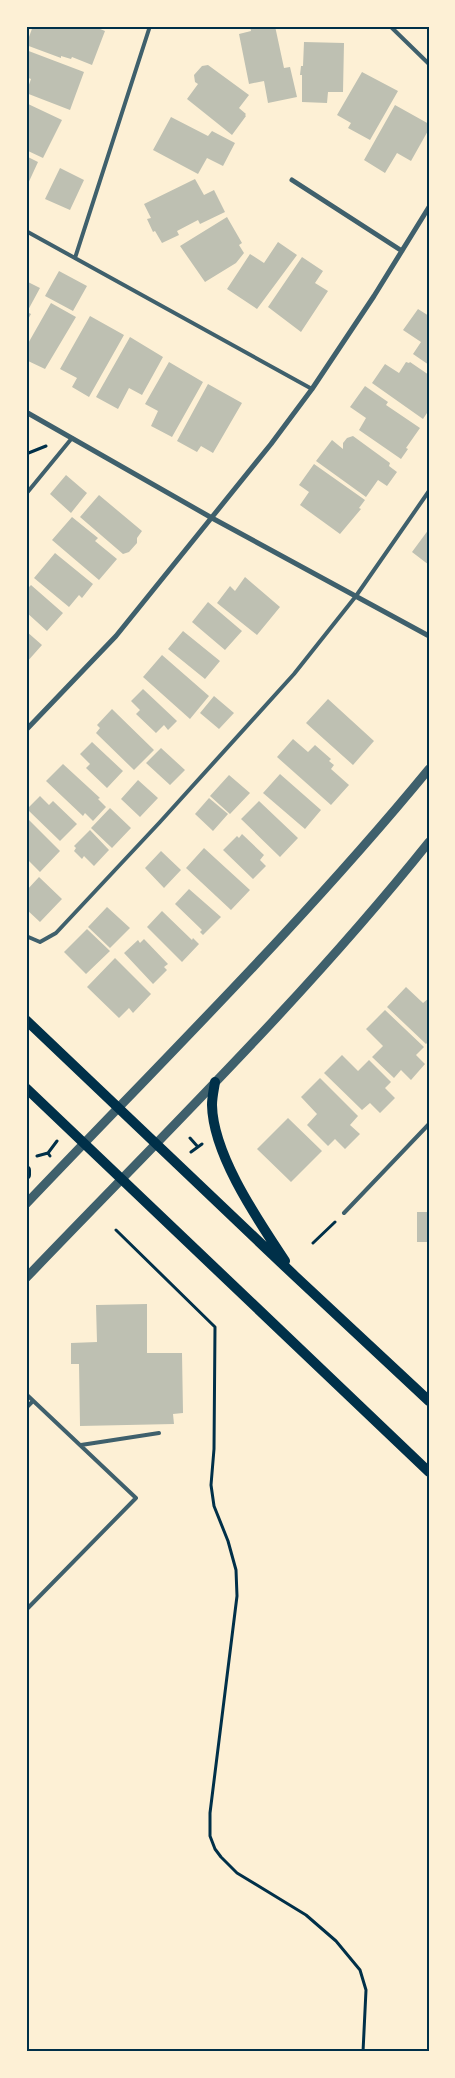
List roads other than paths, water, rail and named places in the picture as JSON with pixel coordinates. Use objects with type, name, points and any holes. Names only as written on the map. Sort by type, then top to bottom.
[{"type":"main road","points":[[26,1020],[429,1401]]},
{"type":"main road","points":[[215,1082],[212,1105],[217,1132],[226,1158],[250,1208],[295,1276]]},
{"type":"main road","points":[[26,1088],[429,1472]]},
{"type":"main road","points":[[26,1170],[26,1175]]},
{"type":"street","points":[[292,180],[402,251]]},
{"type":"street","points":[[26,730],[116,636],[271,444],[312,389],[374,296],[429,206]]},
{"type":"street","points":[[26,412],[212,518],[429,636]]},
{"type":"street","points":[[26,1204],[250,972],[380,829],[429,770]]},
{"type":"street","points":[[26,1278],[215,1082],[352,936],[429,842]]},
{"type":"lane","points":[[76,258],[150,26]]},
{"type":"lane","points":[[390,26],[429,64]]},
{"type":"lane","points":[[26,231],[312,389]]},
{"type":"lane","points":[[26,494],[72,437]]},
{"type":"lane","points":[[26,936],[40,942],[56,933],[160,822],[294,674],[356,596],[429,491]]},
{"type":"lane","points":[[344,1213],[429,1124]]},
{"type":"lane","points":[[26,1394],[136,1498],[26,1610]]},
{"type":"lane","points":[[26,1408],[33,1401]]},
{"type":"lane","points":[[81,1445],[159,1433]]}]
